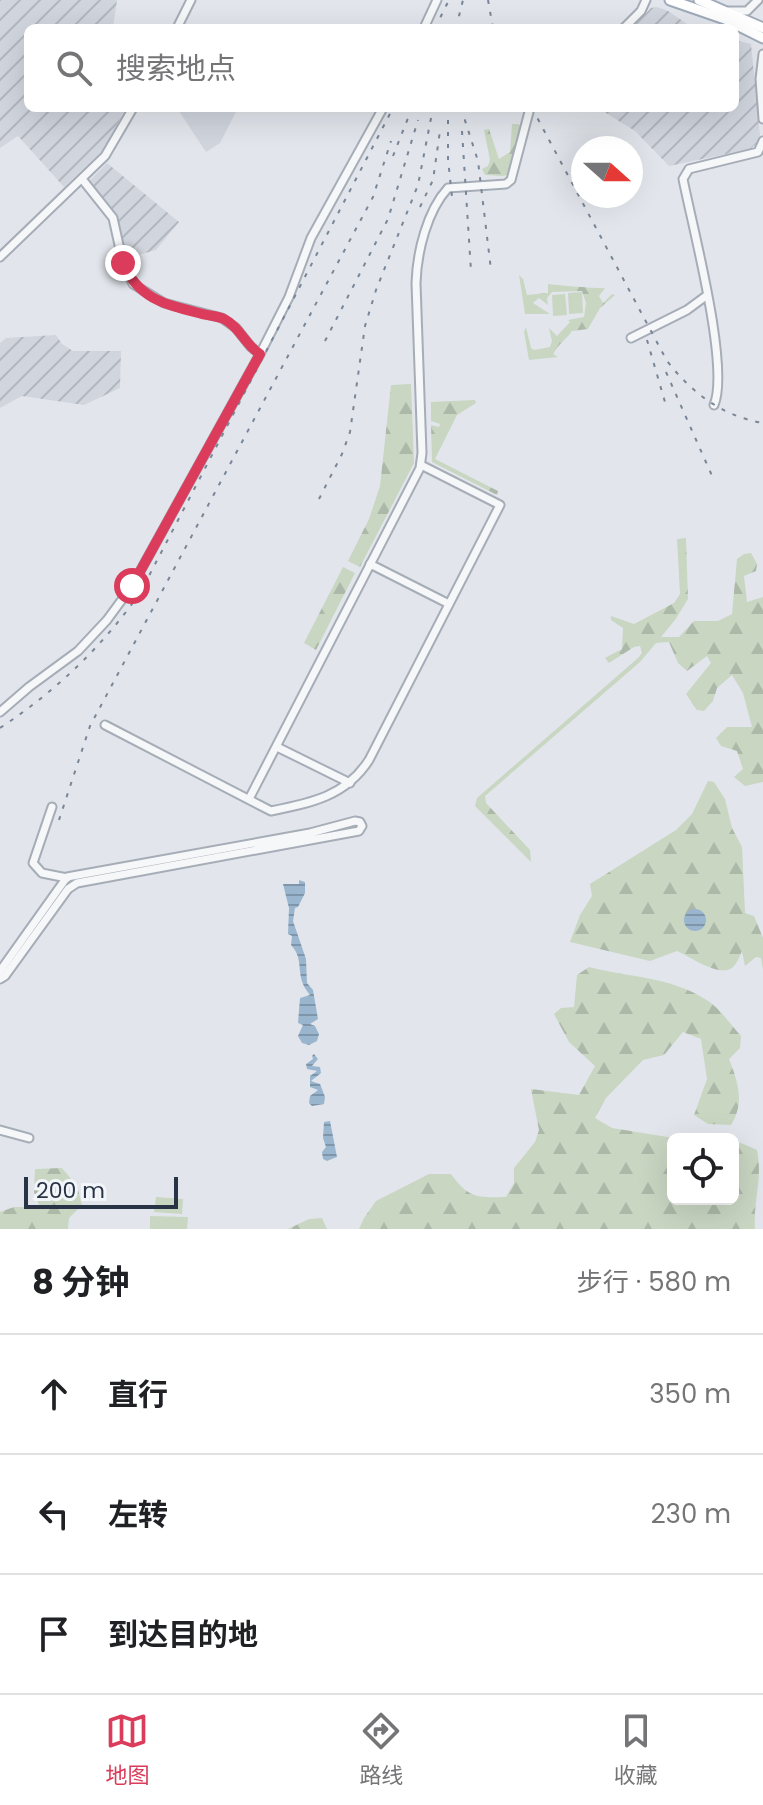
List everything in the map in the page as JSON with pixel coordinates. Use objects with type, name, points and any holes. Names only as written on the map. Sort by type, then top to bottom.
[{"type":"main road","points":[[670,0],[735,24]]},
{"type":"main road","points":[[699,0],[763,28]]},
{"type":"main road","points":[[739,26],[763,38]]},
{"type":"street","points":[[179,24],[191,0]]},
{"type":"street","points":[[426,24],[437,0]]},
{"type":"street","points":[[628,24],[641,11],[646,0]]},
{"type":"street","points":[[729,11],[747,11],[758,0],[763,8]]},
{"type":"street","points":[[763,54],[760,79],[763,119]]},
{"type":"street","points":[[0,257],[105,156],[131,112]]},
{"type":"street","points":[[0,712],[78,651],[141,573],[260,354],[289,297],[311,238],[381,112]]},
{"type":"street","points":[[249,799],[421,465],[416,283],[419,249],[430,220],[448,188],[506,184],[511,180],[529,112]]},
{"type":"street","points":[[714,405],[718,396],[717,356],[684,173],[689,169],[758,152],[763,141]]},
{"type":"street","points":[[82,179],[113,218],[123,263],[133,284],[164,303],[222,318],[260,354]]},
{"type":"street","points":[[631,338],[687,310],[706,296]]},
{"type":"street","points":[[105,725],[271,811],[320,800],[350,783],[369,760],[500,505],[421,465]]},
{"type":"street","points":[[370,564],[449,604]]},
{"type":"street","points":[[277,747],[350,783]]},
{"type":"street","points":[[0,979],[77,883],[311,841],[359,831],[362,826],[355,821],[310,833],[110,871],[68,876],[42,873],[33,863],[52,807]]},
{"type":"street","points":[[68,876],[73,886]]},
{"type":"street","points":[[0,971],[68,876]]},
{"type":"street","points":[[0,1130],[29,1138]]},
{"type":"shaded area","points":[[0,0],[117,0],[114,24],[24,24],[24,112],[124,112],[102,151],[64,187],[18,136],[0,148]]},
{"type":"shaded area","points":[[651,8],[668,11],[687,24],[636,24]]},
{"type":"shaded area","points":[[739,41],[751,44],[760,135],[750,149],[669,166],[640,136],[604,112],[739,112]]},
{"type":"shaded area","points":[[180,112],[236,112],[220,143],[206,152]]},
{"type":"shaded area","points":[[107,163],[179,222],[156,250],[131,257],[123,253],[114,215],[90,180]]},
{"type":"shaded area","points":[[56,335],[62,344],[73,351],[121,351],[120,388],[84,405],[22,396],[0,408],[0,343],[6,338]]},
{"type":"green space","points":[[512,124],[526,129],[512,174],[485,175],[482,169],[488,166],[490,160],[484,130],[489,129],[499,159],[510,152]]},
{"type":"green space","points":[[519,275],[527,295],[548,293],[548,284],[605,288],[599,296],[603,303],[612,294],[615,295],[600,308],[588,329],[572,331],[557,347],[553,354],[558,357],[529,360],[524,332],[526,327],[531,348],[550,347],[549,328],[557,336],[570,322],[568,320],[584,317],[586,303],[582,291],[552,292],[547,298],[548,305],[539,298],[533,303],[550,314],[525,314]]},
{"type":"green space","points":[[582,292],[583,313],[569,314],[568,293]]},
{"type":"green space","points":[[565,294],[567,315],[553,316],[552,295]]},
{"type":"green space","points":[[411,384],[414,463],[360,567],[348,561],[369,519],[380,486],[391,385]]},
{"type":"green space","points":[[475,400],[476,403],[457,415],[435,459],[498,491],[497,495],[432,462],[431,425],[439,427],[440,424],[431,421],[431,402]]},
{"type":"green space","points":[[686,538],[688,599],[661,637],[679,637],[694,621],[718,621],[732,614],[737,559],[751,553],[757,564],[756,571],[744,576],[747,602],[763,597],[763,782],[745,786],[734,777],[743,769],[737,751],[721,746],[716,738],[727,727],[752,727],[743,693],[732,675],[717,688],[713,701],[704,711],[697,710],[686,694],[711,663],[707,656],[687,671],[678,663],[669,642],[656,643],[640,662],[485,796],[486,803],[530,850],[531,862],[475,806],[477,798],[638,658],[642,653],[640,646],[609,663],[605,658],[622,649],[623,628],[611,620],[611,616],[634,624],[674,603],[680,594],[677,539]]},
{"type":"green space","points":[[343,567],[355,573],[316,650],[304,643]]},
{"type":"green space","points":[[708,781],[714,782],[725,799],[732,828],[742,847],[745,913],[754,916],[763,938],[763,970],[761,958],[756,957],[745,966],[742,951],[732,968],[719,970],[677,951],[650,961],[570,942],[580,915],[592,896],[590,884],[676,830],[692,814]]},
{"type":"green space","points":[[589,967],[678,986],[715,1006],[741,1036],[740,1048],[729,1059],[739,1101],[731,1125],[708,1124],[694,1115],[707,1079],[701,1039],[683,1032],[664,1055],[643,1060],[606,1098],[595,1118],[612,1128],[667,1137],[667,1205],[739,1205],[739,1143],[757,1150],[759,1171],[755,1229],[359,1229],[376,1201],[429,1174],[451,1174],[474,1195],[506,1197],[514,1183],[514,1168],[535,1142],[539,1130],[531,1089],[579,1095],[595,1066],[569,1042],[554,1014],[561,1008],[574,1007],[577,975]]},
{"type":"green space","points":[[62,1168],[77,1186],[82,1205],[69,1218],[68,1229],[0,1229],[0,1212],[14,1207],[40,1207],[34,1192],[35,1169]]},
{"type":"green space","points":[[156,1197],[183,1199],[182,1214],[154,1212]]},
{"type":"green space","points":[[150,1216],[188,1217],[187,1229],[150,1229]]},
{"type":"green space","points":[[322,1218],[327,1229],[288,1229],[309,1219]]},
{"type":"water","points":[[299,880],[305,882],[305,893],[295,908],[293,921],[306,959],[307,983],[313,990],[318,1019],[310,1024],[319,1034],[317,1041],[309,1045],[302,1043],[298,1036],[303,1025],[298,1023],[300,998],[310,995],[302,981],[298,957],[291,945],[292,936],[288,934],[289,908],[283,884],[299,884]]},
{"type":"water","points":[[695,909],[703,912],[706,920],[703,928],[695,931],[687,928],[684,920],[687,912]]},
{"type":"water","points":[[314,1054],[318,1059],[312,1066],[320,1067],[321,1073],[311,1081],[320,1084],[325,1097],[324,1104],[312,1106],[310,1096],[318,1090],[310,1087],[310,1076],[317,1071],[307,1069],[306,1064]]},
{"type":"water","points":[[330,1121],[337,1157],[327,1161],[323,1159],[322,1152],[326,1147],[324,1122]]},
{"type":"railway","points":[[437,24],[449,0]]},
{"type":"railway","points":[[457,24],[463,0]]},
{"type":"railway","points":[[488,0],[492,24]]},
{"type":"railway","points":[[0,728],[40,699],[76,667],[110,632],[140,593],[391,112]]},
{"type":"railway","points":[[393,156],[410,112]]},
{"type":"railway","points":[[319,499],[350,432],[365,326],[418,185],[432,112]]},
{"type":"railway","points":[[448,112],[452,197]]},
{"type":"railway","points":[[462,112],[478,161],[491,270]]},
{"type":"railway","points":[[534,112],[667,361],[698,393],[721,409],[763,423]]},
{"type":"railway","points":[[325,341],[388,219],[418,120]]},
{"type":"railway","points":[[420,207],[433,180],[440,131]]},
{"type":"railway","points":[[462,131],[471,271]]},
{"type":"railway","points":[[59,820],[90,726],[373,197],[391,141]]},
{"type":"railway","points":[[647,340],[667,409]]},
{"type":"railway","points":[[666,372],[713,478]]},
{"type":"route","points":[[123,263],[133,284],[145,293],[164,303],[228,321],[260,354],[132,586]]}]
